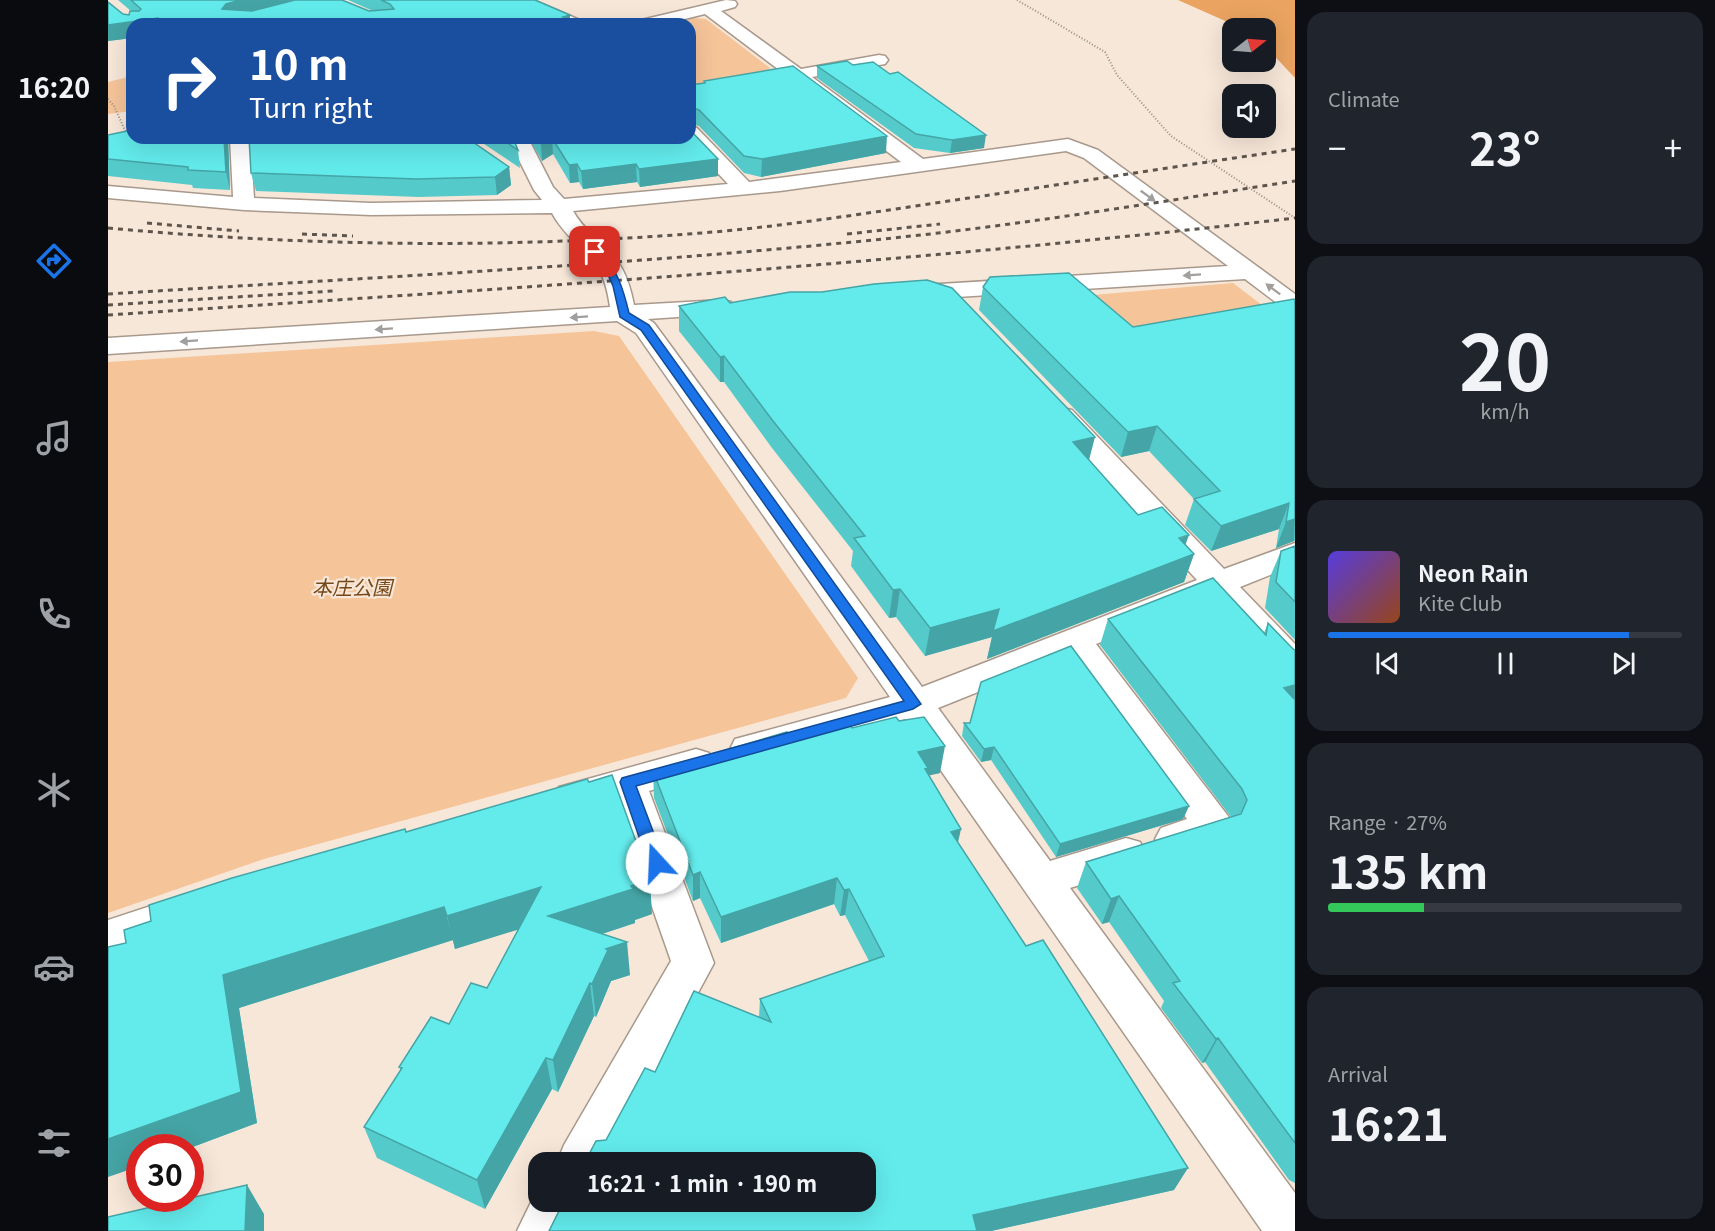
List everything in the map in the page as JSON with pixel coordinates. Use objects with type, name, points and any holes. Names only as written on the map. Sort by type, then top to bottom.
[{"type":"street","points":[[520,0],[562,18]]},
{"type":"street","points":[[669,18],[729,4]]},
{"type":"street","points":[[708,9],[921,166]]},
{"type":"street","points":[[776,78],[879,60]]},
{"type":"street","points":[[696,138],[744,189]]},
{"type":"street","points":[[240,144],[244,204]]},
{"type":"street","points":[[521,144],[544,190],[559,206],[570,226],[608,265],[618,286],[624,315],[645,328],[913,704],[1043,880],[1292,1231]]},
{"type":"street","points":[[108,192],[244,204],[401,209],[559,206],[744,189],[1068,145],[1091,154],[1295,305]]},
{"type":"street","points":[[517,179],[559,206]]},
{"type":"street","points":[[885,295],[1251,272]]},
{"type":"street","points":[[943,290],[968,316]]},
{"type":"street","points":[[108,346],[744,306]]},
{"type":"street","points":[[1041,394],[1295,665]]},
{"type":"street","points":[[536,808],[913,704],[1295,553]]},
{"type":"street","points":[[1043,880],[1214,828],[1074,639]]},
{"type":"street","points":[[587,1152],[693,963],[627,782]]},
{"type":"street","points":[[108,938],[196,909]]},
{"type":"street","points":[[542,1231],[552,1212]]},
{"type":"path","points":[[1017,0],[1105,52],[1117,75],[1171,136],[1295,218]]},
{"type":"path","points":[[108,99],[114,106],[126,132]]},
{"type":"path","points":[[108,107],[114,106]]},
{"type":"green space","points":[[696,18],[706,19],[770,68],[767,73],[696,85]]},
{"type":"green space","points":[[126,78],[126,112],[108,114],[108,82]]},
{"type":"green space","points":[[1233,283],[1262,305],[1146,357],[1081,296]]},
{"type":"green space","name":"本庄公園","points":[[594,331],[619,336],[858,678],[846,698],[264,859],[108,913],[108,362]]},
{"type":"shaded area","points":[[1178,0],[1295,0],[1295,78],[1276,58],[1276,18],[1222,20]]},
{"type":"building","points":[[131,0],[241,0],[226,4],[222,9],[252,11],[295,0],[342,0],[369,11],[394,9],[390,4],[381,0],[535,0],[570,15],[563,17],[566,18],[126,18],[126,22],[108,25],[108,2],[123,14],[129,15],[130,11],[141,9]]},
{"type":"building","points":[[847,61],[853,65],[873,62],[890,74],[898,72],[986,135],[952,140],[916,134],[817,66]]},
{"type":"building","points":[[793,66],[887,136],[762,159],[744,156],[696,109],[696,84],[705,83],[704,81]]},
{"type":"building","points":[[126,131],[126,144],[224,144],[226,172],[188,170],[188,167],[108,159],[108,135]]},
{"type":"building","points":[[696,136],[718,159],[639,169],[636,164],[581,171],[577,164],[569,165],[556,144],[696,144]]},
{"type":"building","points":[[249,144],[476,144],[509,167],[495,177],[416,179],[251,173]]},
{"type":"building","points":[[1069,273],[1133,327],[1295,300],[1295,519],[1286,522],[1289,503],[1221,526],[1194,499],[1220,491],[1157,426],[1128,432],[983,287],[990,277]]},
{"type":"building","points":[[927,280],[952,288],[1095,437],[1073,442],[1138,515],[1162,507],[1189,535],[1179,538],[1194,554],[993,631],[999,609],[930,628],[900,589],[893,590],[854,538],[865,536],[724,356],[720,357],[679,306],[725,297],[730,303],[790,292],[822,292],[874,284]]},
{"type":"building","points":[[1295,546],[1295,602],[1276,582],[1281,551]]},
{"type":"building","points":[[1213,578],[1266,635],[1268,623],[1295,650],[1295,685],[1284,688],[1295,700],[1295,1143],[1218,1038],[1216,1039],[1173,983],[1180,981],[1119,896],[1111,899],[1086,862],[1241,814],[1247,800],[1242,789],[1108,619]]},
{"type":"building","points":[[1071,646],[1189,806],[1060,844],[994,747],[984,749],[964,723],[970,723],[981,682]]},
{"type":"building","points":[[896,717],[899,721],[924,717],[945,746],[918,752],[928,768],[925,769],[961,829],[951,832],[1026,946],[1043,940],[1188,1168],[973,1215],[977,1231],[549,1231],[558,1212],[876,1212],[876,1152],[590,1152],[596,1141],[606,1140],[645,1068],[655,1072],[694,991],[771,1022],[760,999],[884,956],[849,889],[844,890],[837,878],[721,917],[700,872],[693,875],[653,771],[787,732],[792,740],[849,724],[852,728]]},
{"type":"building","points":[[612,775],[650,880],[631,886],[633,889],[548,916],[627,942],[606,949],[608,950],[592,984],[590,983],[553,1060],[546,1058],[477,1180],[364,1127],[431,1017],[449,1024],[471,983],[487,988],[541,887],[447,916],[444,907],[223,975],[241,1092],[108,1139],[108,947],[126,943],[124,930],[151,921],[149,905],[232,878],[405,829],[406,832],[587,779],[589,782]]},
{"type":"building","points":[[247,1185],[245,1231],[108,1231],[108,1217],[130,1212],[204,1212],[204,1195]]},
{"type":"railway","points":[[108,228],[339,242],[494,243],[648,237],[817,220],[1295,149]]},
{"type":"railway","points":[[108,294],[515,269],[820,245],[1015,223],[1295,181]]},
{"type":"railway","points":[[108,315],[850,262],[1295,218]]},
{"type":"railway","points":[[147,223],[239,231]]},
{"type":"railway","points":[[847,234],[940,224]]},
{"type":"railway","points":[[302,234],[353,236]]},
{"type":"railway","points":[[108,305],[333,291]]},
{"type":"route","points":[[595,252],[608,265],[618,286],[624,315],[645,328],[913,704],[627,782],[657,863]]}]
